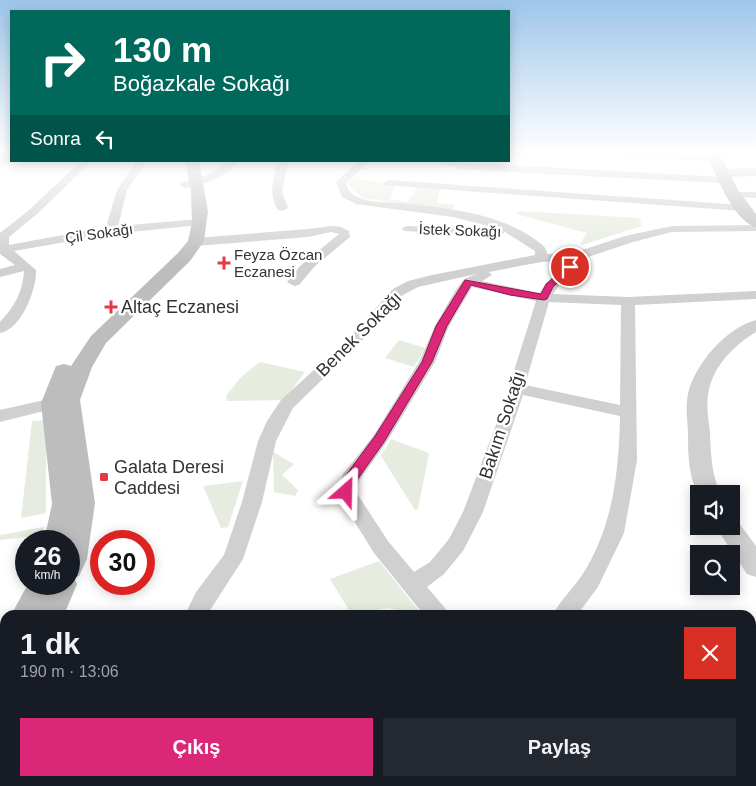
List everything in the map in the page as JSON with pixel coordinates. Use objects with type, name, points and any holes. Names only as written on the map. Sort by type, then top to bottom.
[{"type":"main road","points":[[60,530],[65,504],[61,402],[98,340],[184,257],[194,229],[191,189]]},
{"type":"main road","points":[[730,189],[755,223]]},
{"type":"main road","points":[[61,402],[82,503],[78,530]]},
{"type":"main road","points":[[30,610],[37,595]]},
{"type":"main road","points":[[50,610],[57,595]]},
{"type":"street","points":[[0,329],[18,312],[29,292],[31,282],[30,270],[2,250],[3,236],[58,189]]},
{"type":"street","points":[[111,230],[123,189]]},
{"type":"street","points":[[278,189],[277,200],[282,208]]},
{"type":"street","points":[[342,189],[344,194],[355,201],[444,211],[476,218],[500,226],[532,242],[541,250],[541,258]]},
{"type":"street","points":[[493,189],[739,202],[756,195]]},
{"type":"street","name":"Benek Sokağı","points":[[198,610],[204,599],[233,559],[252,502],[267,441],[276,421],[287,404],[355,340],[398,292],[413,284],[432,279],[541,258],[574,257],[629,239],[672,229],[755,223]]},
{"type":"street","name":"Çil Sokağı","points":[[2,250],[111,230],[194,229],[308,233],[331,229],[346,233],[344,237],[313,260],[298,275],[294,282]]},
{"type":"street","name":"İstek Sokağı","points":[[408,229],[513,232]]},
{"type":"street","name":"Bakım Sokağı","points":[[412,585],[437,568],[456,545],[473,512],[510,409],[544,297],[554,280],[576,261],[574,257]]},
{"type":"street","points":[[433,610],[381,548],[346,492],[350,479],[380,439],[427,362],[442,326],[468,282],[483,277],[506,265]]},
{"type":"street","points":[[0,273],[25,266]]},
{"type":"street","points":[[468,282],[510,292],[544,297],[628,302],[756,295]]},
{"type":"street","points":[[568,610],[590,581],[614,533],[628,460],[628,302]]},
{"type":"street","points":[[704,485],[699,452],[698,396],[701,380],[716,357],[744,332],[756,325]]},
{"type":"street","points":[[515,388],[628,412]]},
{"type":"street","points":[[0,416],[61,402]]},
{"type":"street","points":[[734,535],[756,566]]},
{"type":"shaded area","points":[[352,189],[394,189],[389,199],[407,202],[417,189],[440,189],[437,203],[455,205],[452,211],[363,198]]},
{"type":"shaded area","points":[[520,211],[639,218],[642,226],[582,245],[580,244],[587,233],[516,214]]},
{"type":"shaded area","points":[[399,340],[425,348],[414,367],[385,358]]},
{"type":"shaded area","points":[[260,362],[305,372],[284,400],[227,401],[226,396],[241,377]]},
{"type":"shaded area","points":[[46,420],[46,513],[21,518],[32,421]]},
{"type":"shaded area","points":[[391,439],[429,453],[418,509],[415,510],[381,456]]},
{"type":"shaded area","points":[[273,452],[294,464],[282,475],[298,490],[295,496],[274,492]]},
{"type":"shaded area","points":[[243,481],[228,527],[221,528],[203,486]]},
{"type":"shaded area","points":[[44,527],[43,530],[28,530]]},
{"type":"shaded area","points":[[15,532],[15,538],[0,540],[0,535]]},
{"type":"shaded area","points":[[379,561],[418,610],[387,608],[349,610],[330,579]]},
{"type":"place","name":"Feyza Özcan Eczanesi","points":[[224,263]]},
{"type":"place","name":"Altaç Eczanesi","points":[[111,307]]},
{"type":"place","name":"Galata Deresi Caddesi","points":[[104,477]]},
{"type":"route","points":[[346,492],[350,479],[380,439],[427,362],[442,326],[468,282],[535,297],[544,297],[549,286],[570,267]]}]
